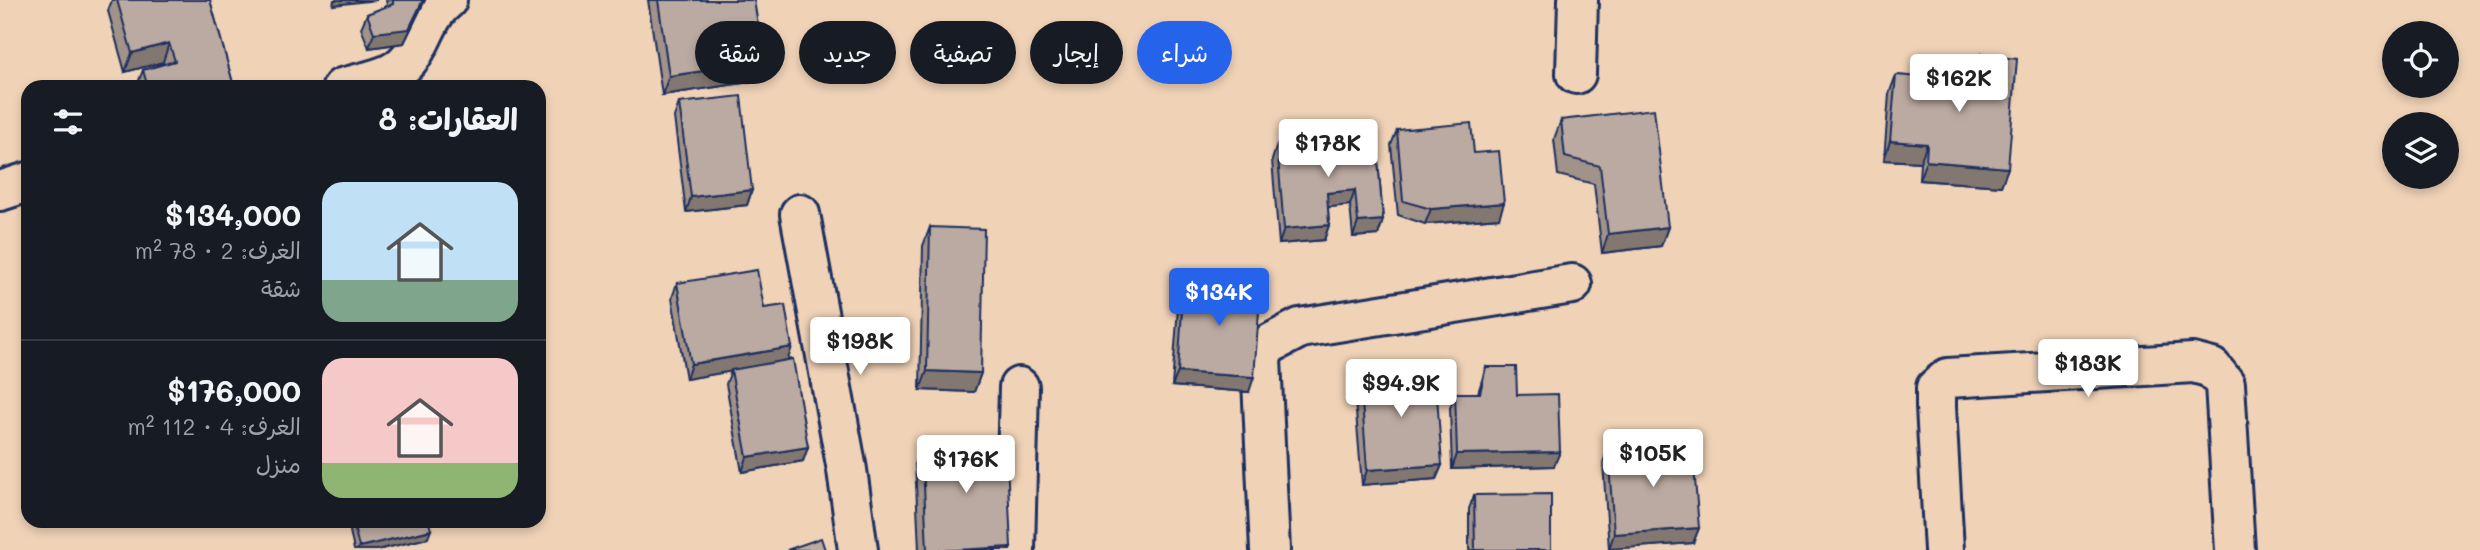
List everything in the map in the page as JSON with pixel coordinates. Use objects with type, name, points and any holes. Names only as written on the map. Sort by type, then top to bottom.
[{"type":"street","points":[[367,80],[395,71],[408,61],[437,7],[447,0]]},
{"type":"street","points":[[1576,74],[1578,0]]},
{"type":"street","points":[[0,191],[21,184]]},
{"type":"street","points":[[800,214],[847,470],[858,550]]},
{"type":"street","points":[[1270,550],[1261,359],[1266,346],[1300,328],[1572,284]]},
{"type":"street","points":[[1944,550],[1936,387],[1948,378],[2193,363],[2212,368],[2225,384],[2235,550]]},
{"type":"street","points":[[1015,550],[1019,387]]},
{"type":"building","points":[[117,0],[210,0],[232,80],[146,80],[143,70],[175,61],[169,43],[132,53]]},
{"type":"building","points":[[393,0],[423,0],[409,29],[374,33],[367,14],[393,4]]},
{"type":"building","points":[[658,0],[754,0],[757,21],[695,21],[695,72],[669,76]]},
{"type":"building","points":[[1981,55],[2017,59],[2008,168],[1926,161],[1927,144],[1890,141],[1896,75],[1945,79],[1952,66],[1979,79]]},
{"type":"building","points":[[741,96],[752,190],[691,197],[679,103]]},
{"type":"building","points":[[1654,109],[1668,227],[1608,234],[1600,166],[1565,157],[1561,120]]},
{"type":"building","points":[[1471,123],[1474,153],[1499,151],[1504,203],[1431,209],[1403,201],[1397,130]]},
{"type":"building","points":[[1376,136],[1383,220],[1358,222],[1355,190],[1327,193],[1329,225],[1284,229],[1277,145]]},
{"type":"building","points":[[930,227],[984,229],[981,373],[927,371]]},
{"type":"building","points":[[757,270],[764,308],[785,305],[792,347],[691,364],[677,283]]},
{"type":"building","points":[[1184,280],[1261,285],[1254,377],[1178,372]]},
{"type":"building","points":[[793,359],[808,447],[747,457],[731,370]]},
{"type":"building","points":[[1486,367],[1516,367],[1517,395],[1558,394],[1560,452],[1457,454],[1455,393],[1480,393]]},
{"type":"building","points":[[1435,368],[1442,465],[1367,470],[1360,374]]},
{"type":"building","points":[[1006,439],[1011,547],[927,550],[922,442]]},
{"type":"building","points":[[1692,443],[1699,528],[1614,534],[1608,449]]},
{"type":"building","points":[[1551,494],[1551,550],[1475,550],[1474,495]]},
{"type":"building","points":[[354,528],[430,528],[431,530],[359,547]]},
{"type":"building","points":[[821,538],[825,550],[787,550]]}]
